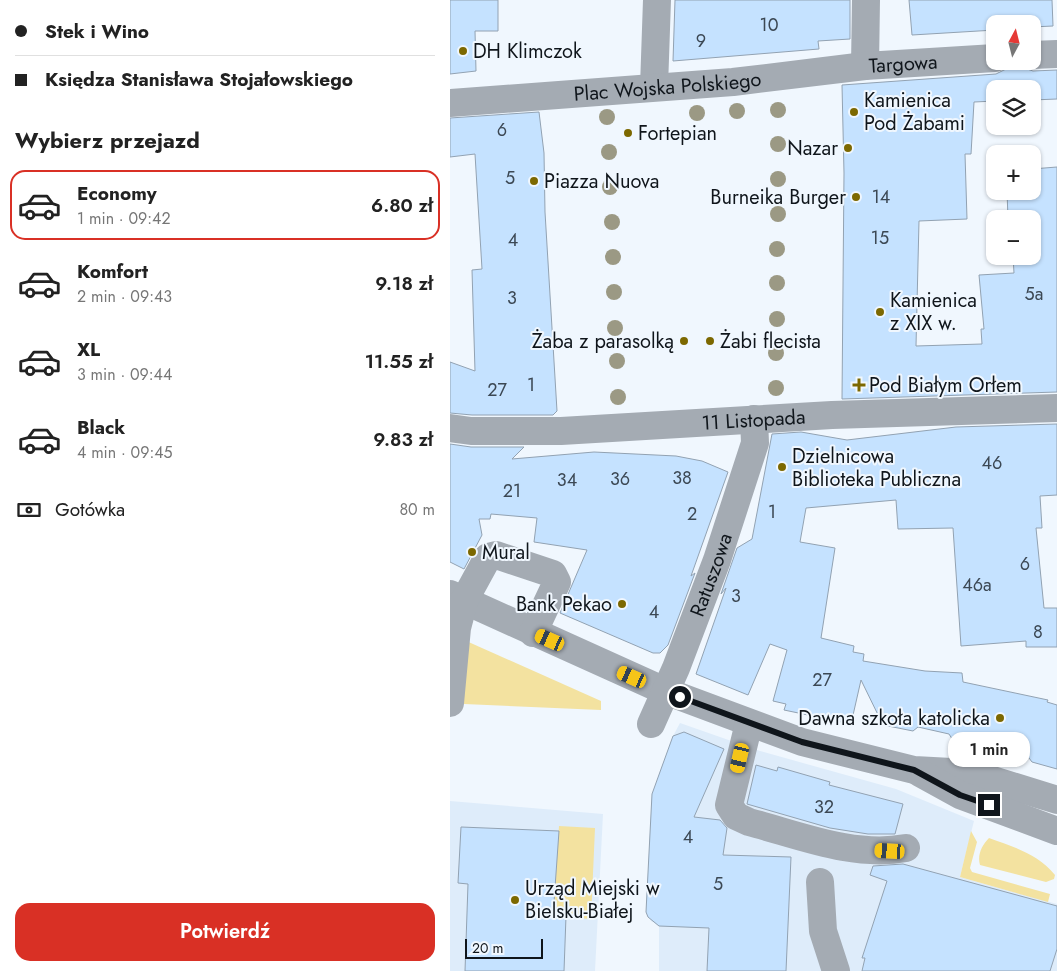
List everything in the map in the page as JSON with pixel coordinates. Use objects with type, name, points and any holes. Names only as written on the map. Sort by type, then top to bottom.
[{"type":"street","points":[[654,87],[657,0]]},
{"type":"street","points":[[865,66],[866,0]]},
{"type":"street","points":[[1041,55],[1057,54]]},
{"type":"street","name":"Targowa","points":[[812,72],[865,66],[986,59]]},
{"type":"street","name":"Plac Wojska Polskiego","points":[[450,103],[733,82],[812,72]]},
{"type":"street","name":"11 Listopada","points":[[450,428],[471,431],[561,431],[754,419],[1057,408]]},
{"type":"street","name":"Ratuszowa","points":[[651,724],[676,668],[717,560],[755,443],[754,419]]},
{"type":"street","points":[[450,703],[457,628],[457,597],[488,557],[496,555],[552,574],[556,582],[533,632]]},
{"type":"street","points":[[457,597],[665,691],[802,742],[914,770],[970,773],[1057,800]]},
{"type":"street","points":[[749,723],[729,804],[736,816],[750,822],[855,849],[890,851],[906,848]]},
{"type":"street","points":[[914,770],[960,795],[1057,831]]},
{"type":"street","points":[[820,882],[823,931],[836,971]]},
{"type":"shaded area","points":[[464,640],[601,701],[601,710],[464,704]]},
{"type":"shaded area","points":[[680,723],[760,751],[896,789],[974,821],[960,877],[1057,904],[1057,971],[659,971],[659,926],[651,921],[646,912],[652,794],[673,736]]},
{"type":"shaded area","points":[[450,801],[603,814],[595,971],[450,971]]},
{"type":"shaded area","points":[[559,826],[595,828],[591,919],[553,916]]},
{"type":"shaded area","points":[[971,831],[977,842],[970,868],[972,872],[1050,894],[1048,902],[960,877]]},
{"type":"shaded area","points":[[989,838],[1033,856],[1055,875],[1054,879],[1046,882],[980,865],[981,850]]},
{"type":"building","name":"DH Klimczok","points":[[450,0],[498,0],[498,31],[475,31],[476,71],[450,74]]},
{"type":"building","points":[[675,0],[850,0],[850,39],[818,41],[819,49],[673,61]]},
{"type":"building","points":[[909,0],[1052,0],[1053,26],[1041,27],[1041,15],[986,15],[986,31],[912,35]]},
{"type":"building","points":[[1004,70],[1057,70],[1057,99],[1041,100],[1041,80],[986,80],[986,101],[974,102],[971,154],[965,154],[967,219],[919,221],[916,346],[982,344],[981,329],[984,329],[979,275],[1014,273],[1014,265],[1041,265],[1041,210],[1008,210],[1007,200],[1041,200],[1041,168],[1057,167],[1057,392],[842,399],[844,173],[842,85],[996,74]]},
{"type":"building","points":[[539,112],[544,153],[545,212],[557,411],[553,415],[472,415],[450,413],[450,362],[475,371],[472,270],[482,269],[475,154],[450,157],[450,118]]},
{"type":"building","points":[[1057,424],[1057,495],[1040,496],[1042,528],[1036,528],[1044,608],[1057,608],[1057,647],[1026,647],[1026,641],[961,646],[953,528],[898,529],[896,500],[806,508],[800,542],[835,548],[821,638],[854,646],[853,652],[864,654],[863,661],[925,671],[962,673],[963,682],[1048,700],[1047,702],[1057,705],[1057,769],[1032,762],[1026,754],[992,746],[983,749],[954,742],[949,734],[918,727],[913,731],[883,725],[861,680],[851,724],[784,710],[786,704],[773,701],[787,650],[770,644],[748,695],[696,674],[726,588],[721,594],[737,548],[752,539],[772,434],[801,432],[847,440],[956,427]]},
{"type":"building","points":[[450,444],[471,447],[524,447],[512,459],[594,452],[676,456],[702,461],[728,472],[691,576],[695,573],[668,645],[660,653],[653,653],[560,613],[587,550],[534,542],[537,518],[491,514],[490,519],[479,519],[482,535],[464,569],[450,562]]},
{"type":"building","points":[[684,732],[724,749],[694,817],[720,820],[727,828],[723,855],[791,857],[786,971],[707,971],[709,928],[659,926],[648,917],[646,912],[652,794],[673,736]]},
{"type":"building","points":[[756,765],[777,771],[778,767],[830,782],[829,785],[903,804],[895,834],[868,834],[830,828],[747,804]]},
{"type":"building","name":"Urząd Miejski w Bielsku-Białej","points":[[461,827],[559,831],[553,916],[566,916],[564,971],[465,971],[468,884],[458,883]]},
{"type":"building","points":[[903,864],[1057,906],[1057,949],[1050,971],[862,971],[865,958],[862,958],[887,881],[870,875],[873,866]]},
{"type":"place","name":"DH Klimczok","points":[[463,51]]},
{"type":"place","name":"Kamienica Pod Żabami","points":[[854,112]]},
{"type":"place","name":"Fortepian","points":[[628,133]]},
{"type":"place","name":"Nazar","points":[[848,148]]},
{"type":"place","name":"Piazza Nuova","points":[[534,181]]},
{"type":"place","name":"Burneika Burger","points":[[856,197]]},
{"type":"place","name":"Kamienica z XIX w.","points":[[880,312]]},
{"type":"place","name":"Żaba z parasolką","points":[[684,341]]},
{"type":"place","name":"Żabi flecista","points":[[710,341]]},
{"type":"place","name":"Pod Białym Orłem","points":[[859,385]]},
{"type":"place","name":"Dzielnicowa Biblioteka Publiczna","points":[[782,467]]},
{"type":"place","name":"Mural","points":[[472,552]]},
{"type":"place","name":"Bank Pekao","points":[[622,604]]},
{"type":"place","name":"Dawna szkoła katolicka","points":[[1000,718]]},
{"type":"place","name":"Urząd Miejski w Bielsku-Białej","points":[[515,900]]},
{"type":"route","points":[[680,697],[802,742],[914,770],[960,795],[989,805]]}]
